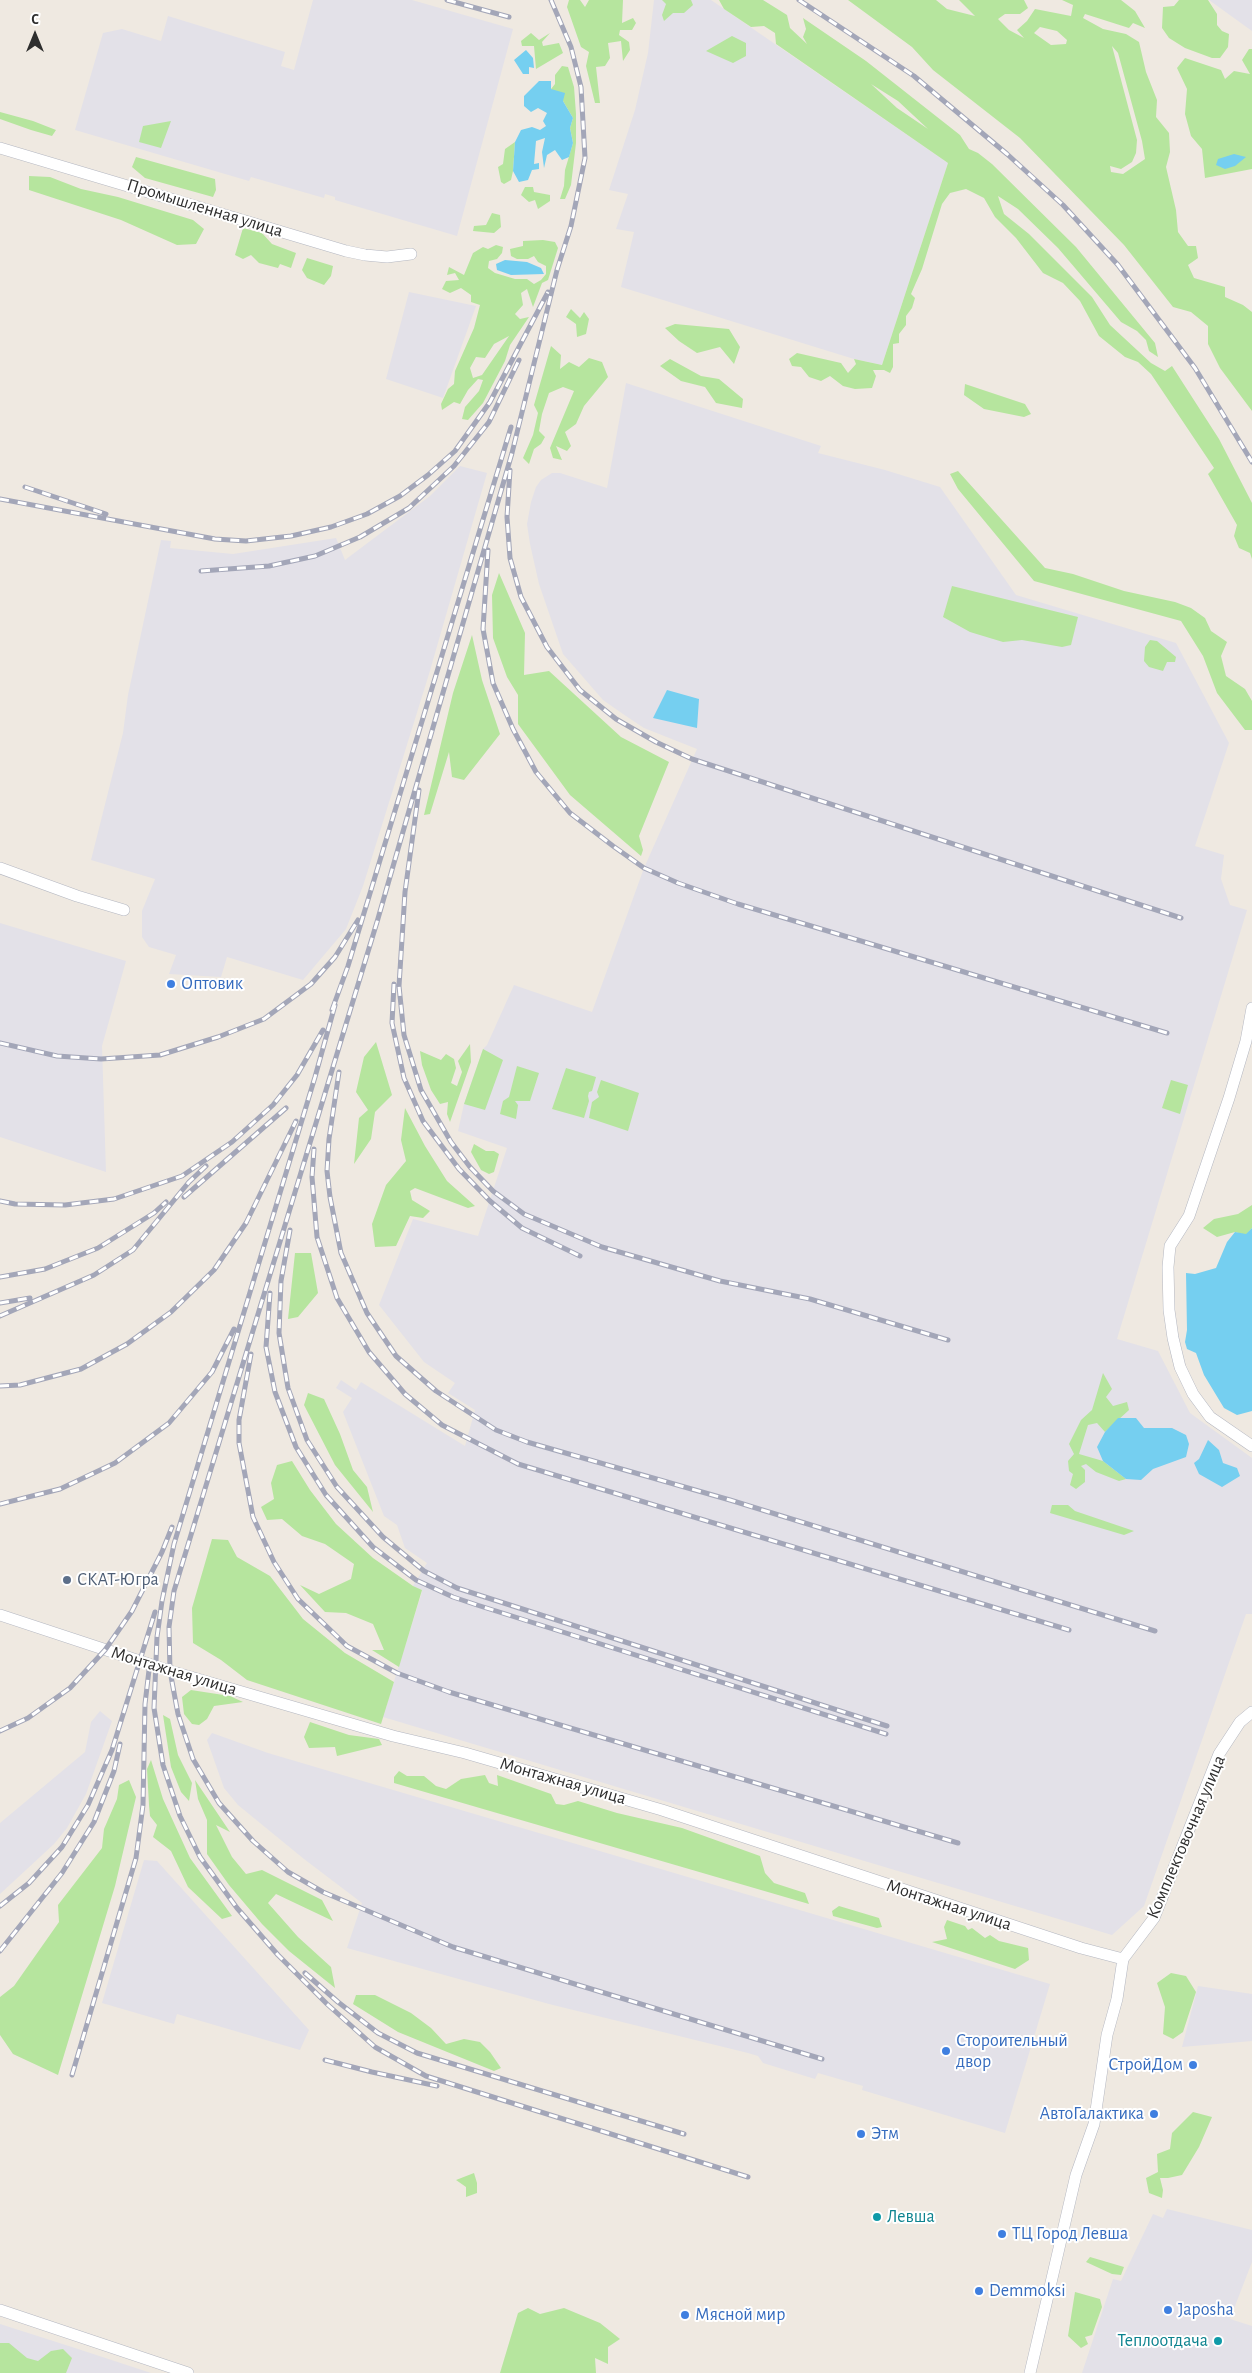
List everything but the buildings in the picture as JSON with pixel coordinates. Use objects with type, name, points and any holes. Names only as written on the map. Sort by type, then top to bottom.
[{"type":"street","name":"Промышленная улица","points":[[0,148],[346,251],[387,257],[411,254]]},
{"type":"street","points":[[0,868],[76,896],[124,910]]},
{"type":"street","points":[[1252,1008],[1246,1041],[1229,1098],[1189,1216],[1170,1246],[1168,1267],[1172,1338],[1180,1368],[1193,1394],[1210,1417],[1252,1446]]},
{"type":"street","name":"Монтажная улица","points":[[0,1615],[170,1671],[393,1736],[465,1753],[662,1810],[1081,1948],[1123,1959]]},
{"type":"street","name":"Комплектовочная улица","points":[[1030,2373],[1076,2175],[1094,2124],[1107,2034],[1117,1999],[1123,1959],[1154,1918],[1220,1754],[1240,1722],[1252,1712]]},
{"type":"street","points":[[0,2310],[188,2373]]},
{"type":"shaded area","points":[[313,0],[412,0],[513,29],[457,236],[335,200],[335,197],[325,194],[324,198],[251,177],[249,181],[75,130],[103,33],[122,29],[161,41],[168,16],[285,52],[281,66],[294,70]]},
{"type":"shaded area","points":[[654,0],[711,0],[948,163],[882,365],[854,359],[621,287],[634,232],[616,229],[628,194],[609,190],[635,110],[648,53]]},
{"type":"shaded area","points":[[1209,0],[1252,0],[1252,31]]},
{"type":"shaded area","points":[[409,292],[476,306],[443,398],[386,379]]},
{"type":"shaded area","points":[[626,383],[821,446],[818,453],[885,470],[940,487],[1016,595],[1176,643],[1229,743],[1195,846],[1224,855],[1221,879],[1230,905],[1247,910],[1117,1339],[1158,1351],[1190,1413],[1252,1458],[1252,1614],[1246,1614],[1144,1906],[1112,1935],[383,1717],[421,1595],[422,1590],[413,1586],[427,1563],[405,1548],[397,1525],[384,1516],[343,1412],[352,1398],[336,1388],[341,1380],[356,1390],[361,1382],[465,1446],[475,1410],[448,1393],[455,1383],[424,1362],[379,1305],[413,1219],[478,1236],[507,1148],[458,1131],[464,1104],[483,1049],[487,1045],[514,985],[592,1012],[644,868],[697,749],[644,728],[603,700],[563,654],[539,584],[530,544],[527,524],[531,502],[536,487],[541,480],[552,473],[560,473],[607,488]]},
{"type":"shaded area","points":[[460,466],[487,473],[429,674],[363,886],[346,929],[303,980],[227,957],[221,977],[169,974],[176,955],[149,947],[142,937],[142,911],[155,879],[91,860],[123,733],[128,695],[161,540],[171,541],[170,548],[233,554],[336,538],[345,560],[430,496]]},
{"type":"shaded area","points":[[0,923],[126,961],[102,1046],[106,1172],[0,1137]]},
{"type":"shaded area","points":[[100,1711],[112,1721],[86,1794],[67,1828],[54,1844],[0,1894],[0,1823],[85,1752],[91,1722]]},
{"type":"shaded area","points":[[212,1733],[268,1753],[1050,1984],[1005,2133],[862,2090],[863,2086],[818,2073],[815,2079],[763,2063],[758,2056],[748,2053],[549,2004],[347,1948],[362,1903],[238,1805],[224,1788],[207,1740]]},
{"type":"shaded area","points":[[144,1860],[157,1861],[309,2030],[300,2050],[177,2014],[174,2024],[102,2003]]},
{"type":"shaded area","points":[[1198,1986],[1252,1994],[1252,2041],[1182,2047]]},
{"type":"shaded area","points":[[1167,2209],[1252,2230],[1252,2262],[1230,2319],[1252,2326],[1252,2373],[1082,2373],[1113,2279],[1121,2281],[1153,2214],[1163,2218]]},
{"type":"shaded area","points":[[0,2324],[75,2348],[151,2373],[0,2373]]},
{"type":"green space","points":[[569,0],[580,0],[585,7],[589,0],[623,0],[622,23],[633,18],[636,23],[632,30],[620,30],[619,35],[629,42],[630,50],[623,61],[621,41],[608,43],[610,58],[605,66],[596,67],[600,103],[595,103],[586,66],[589,52],[581,47],[567,7]]},
{"type":"green space","points":[[662,0],[691,0],[693,5],[684,13],[673,13],[664,21],[662,15],[666,4]]},
{"type":"green space","points":[[719,0],[763,0],[787,15],[790,28],[807,44],[803,37],[806,29],[803,18],[866,61],[960,135],[969,149],[978,153],[992,164],[1076,247],[1155,343],[1158,357],[1149,351],[1146,340],[1137,331],[1121,322],[1058,248],[1018,209],[998,196],[1004,214],[1029,234],[1092,297],[1110,325],[1151,363],[1165,371],[1172,366],[1219,439],[1252,503],[1252,559],[1250,553],[1239,548],[1234,536],[1237,525],[1208,474],[1214,468],[1151,374],[1138,362],[1125,357],[1099,336],[1080,301],[1063,283],[1043,273],[1016,238],[995,217],[984,198],[966,189],[950,193],[942,204],[922,269],[911,294],[915,298],[912,308],[906,316],[906,325],[899,334],[899,343],[893,344],[893,367],[890,373],[884,370],[873,370],[876,376],[872,388],[855,389],[843,386],[830,376],[821,381],[809,377],[801,367],[792,366],[789,359],[797,353],[841,363],[848,373],[856,364],[854,359],[882,365],[948,163],[776,44],[775,33],[764,26],[751,27],[724,9]],"holes":[[[871,84],[898,101],[928,129],[897,108]]]},
{"type":"green space","points":[[848,0],[936,0],[947,9],[975,16],[959,0],[1024,0],[1028,8],[1020,14],[1005,14],[998,19],[1009,30],[1024,38],[1017,30],[1027,21],[1035,9],[1071,16],[1073,5],[1062,0],[1121,0],[1135,11],[1145,28],[1133,23],[1129,28],[1085,14],[1083,18],[1103,29],[1126,34],[1139,42],[1146,72],[1157,100],[1156,117],[1169,133],[1170,152],[1166,167],[1176,210],[1178,232],[1188,246],[1196,246],[1198,258],[1188,265],[1194,278],[1225,287],[1225,297],[1243,305],[1252,312],[1252,411],[1220,368],[1208,344],[1208,326],[1191,312],[1173,307],[1124,245],[1020,138],[933,70],[912,47]],"holes":[[[1040,27],[1057,31],[1067,40],[1066,44],[1051,45],[1034,33]],[[1112,46],[1118,53],[1142,141],[1145,159],[1123,174],[1111,172],[1110,166],[1121,169],[1132,162],[1136,153],[1137,140]]]},
{"type":"green space","points":[[1179,0],[1208,0],[1217,14],[1217,25],[1222,31],[1229,34],[1228,47],[1220,58],[1212,58],[1185,48],[1169,38],[1162,28],[1163,7],[1174,6]]},
{"type":"green space","points":[[531,33],[539,40],[550,33],[542,42],[543,46],[559,43],[563,53],[536,69],[534,46],[522,46],[521,41]]},
{"type":"green space","points":[[732,36],[746,43],[746,56],[733,63],[706,51]]},
{"type":"green space","points":[[1249,49],[1252,49],[1252,169],[1205,178],[1202,149],[1191,136],[1185,114],[1187,89],[1177,68],[1185,58],[1221,70],[1225,79],[1234,71],[1250,74],[1242,60]]},
{"type":"green space","points":[[562,66],[568,67],[574,87],[576,114],[576,143],[571,185],[565,199],[560,199],[564,186],[565,170],[573,143],[570,128],[573,118],[563,101],[551,89],[555,84],[555,75]]},
{"type":"green space","points":[[0,112],[33,121],[56,130],[52,136],[31,130],[0,119]]},
{"type":"green space","points":[[171,121],[161,148],[139,142],[143,126]]},
{"type":"green space","points":[[515,142],[511,180],[504,184],[501,182],[498,167],[503,164],[505,149]]},
{"type":"green space","points":[[136,157],[215,179],[216,190],[213,197],[145,178],[132,167]]},
{"type":"green space","points":[[29,176],[50,177],[81,189],[118,197],[193,220],[204,229],[196,244],[177,245],[121,220],[29,190]]},
{"type":"green space","points":[[525,187],[533,187],[534,192],[550,195],[550,201],[538,209],[535,200],[529,202],[521,195]]},
{"type":"green space","points":[[492,213],[500,215],[501,227],[494,233],[473,231],[474,226],[486,225]]},
{"type":"green space","points":[[243,228],[262,233],[272,244],[296,253],[291,268],[280,264],[278,268],[259,263],[251,255],[243,259],[235,255]]},
{"type":"green space","points":[[543,240],[555,242],[558,248],[548,280],[542,283],[533,307],[527,289],[521,293],[523,305],[515,314],[520,319],[529,317],[510,345],[505,361],[483,403],[468,420],[462,419],[465,407],[479,391],[483,380],[478,379],[468,390],[460,404],[454,402],[442,410],[441,404],[448,389],[454,384],[455,371],[474,328],[480,305],[471,302],[471,295],[461,288],[450,293],[442,289],[446,281],[459,280],[455,273],[447,275],[449,267],[464,275],[473,253],[483,247],[488,249],[496,245],[503,247],[502,253],[497,259],[489,261],[488,268],[495,273],[515,279],[527,279],[534,284],[546,274],[546,266],[538,262],[534,256],[528,259],[517,259],[511,256],[510,249],[523,246],[523,241]],"holes":[[[509,336],[482,375],[473,378],[470,368],[476,357],[485,358],[494,344]]]},
{"type":"green space","points":[[307,258],[333,266],[331,276],[324,285],[307,278],[302,270]]},
{"type":"green space","points":[[571,309],[580,318],[584,312],[589,319],[586,334],[577,337],[576,324],[566,317]]},
{"type":"green space","points":[[675,324],[729,329],[740,347],[734,364],[720,347],[697,353],[679,341],[665,328]]},
{"type":"green space","points":[[551,346],[561,355],[560,369],[569,362],[579,367],[589,358],[602,362],[608,377],[584,406],[576,424],[565,432],[571,446],[567,451],[556,446],[562,460],[553,458],[550,448],[574,391],[563,387],[549,393],[539,431],[545,437],[541,444],[534,449],[529,464],[523,458],[533,435],[538,413],[534,405]]},
{"type":"green space","points":[[670,359],[701,376],[719,379],[743,399],[742,408],[716,403],[705,387],[681,381],[660,366]]},
{"type":"green space","points":[[965,384],[1025,404],[1031,414],[1024,417],[984,409],[964,395]]},
{"type":"green space","points":[[958,471],[1045,568],[1073,574],[1124,591],[1175,602],[1191,608],[1205,618],[1211,631],[1227,642],[1221,656],[1226,676],[1245,689],[1252,701],[1252,730],[1245,730],[1217,693],[1203,656],[1181,621],[1034,581],[958,489],[950,474]]},
{"type":"green space","points":[[499,573],[525,633],[524,675],[549,671],[621,737],[669,762],[639,836],[643,850],[641,856],[570,795],[518,724],[518,695],[507,677],[493,638],[492,595]]},
{"type":"green space","points":[[952,586],[1078,617],[1071,645],[1062,647],[1022,640],[1003,642],[970,632],[943,617]]},
{"type":"green space","points":[[472,635],[482,680],[500,734],[464,780],[452,777],[449,752],[430,814],[424,815],[453,693]]},
{"type":"green space","points":[[1150,640],[1157,641],[1176,657],[1175,662],[1167,662],[1163,671],[1149,667],[1144,661],[1145,647]]},
{"type":"green space","points":[[376,1042],[392,1095],[375,1112],[371,1139],[354,1164],[359,1118],[368,1110],[356,1092],[364,1057]]},
{"type":"green space","points":[[470,1044],[471,1062],[450,1122],[447,1114],[448,1102],[440,1104],[431,1090],[422,1065],[420,1051],[441,1060],[446,1054],[454,1059],[456,1068],[451,1083],[457,1086],[462,1072],[458,1061]]},
{"type":"green space","points":[[483,1049],[503,1060],[485,1110],[464,1104]]},
{"type":"green space","points":[[517,1066],[539,1073],[530,1101],[515,1101],[518,1105],[516,1119],[500,1114],[503,1101],[509,1097]]},
{"type":"green space","points":[[566,1068],[596,1077],[592,1091],[589,1092],[589,1101],[584,1118],[552,1109]]},
{"type":"green space","points":[[601,1080],[639,1093],[628,1131],[589,1118],[592,1102],[599,1097],[597,1092]]},
{"type":"green space","points":[[1171,1080],[1188,1085],[1180,1114],[1162,1108]]},
{"type":"green space","points":[[405,1108],[425,1146],[447,1181],[475,1206],[468,1208],[415,1188],[410,1191],[412,1200],[430,1211],[423,1218],[410,1216],[396,1246],[375,1247],[372,1224],[386,1185],[406,1161],[401,1140]]},
{"type":"green space","points":[[474,1144],[486,1151],[494,1151],[499,1154],[494,1172],[489,1174],[481,1170],[471,1152]]},
{"type":"green space","points":[[1252,1205],[1252,1228],[1246,1235],[1235,1232],[1217,1237],[1203,1228],[1214,1219],[1238,1214]]},
{"type":"green space","points":[[295,1253],[311,1253],[318,1293],[298,1317],[288,1319]]},
{"type":"green space","points":[[1103,1373],[1112,1389],[1106,1397],[1113,1406],[1127,1402],[1129,1410],[1105,1432],[1097,1423],[1088,1425],[1079,1454],[1103,1461],[1126,1479],[1119,1481],[1096,1472],[1086,1464],[1081,1466],[1085,1470],[1085,1482],[1076,1489],[1070,1485],[1073,1474],[1069,1471],[1068,1461],[1074,1454],[1069,1444],[1081,1420],[1092,1410]]},
{"type":"green space","points":[[308,1393],[324,1399],[340,1434],[353,1470],[367,1487],[373,1512],[335,1465],[304,1405]]},
{"type":"green space","points":[[292,1461],[310,1490],[336,1524],[373,1558],[413,1586],[422,1590],[399,1667],[372,1650],[384,1650],[373,1624],[346,1613],[325,1612],[300,1585],[319,1594],[351,1579],[354,1564],[325,1544],[302,1536],[282,1519],[267,1520],[261,1507],[274,1499],[271,1483],[277,1465]]},
{"type":"green space","points":[[1052,1505],[1068,1505],[1075,1511],[1134,1531],[1124,1535],[1050,1513]]},
{"type":"green space","points":[[212,1539],[228,1540],[237,1557],[270,1576],[303,1619],[345,1653],[394,1682],[381,1724],[247,1680],[221,1660],[193,1643],[192,1608]]},
{"type":"green space","points":[[191,1690],[230,1696],[243,1702],[214,1706],[207,1719],[199,1725],[192,1724],[184,1714],[182,1697]]},
{"type":"green space","points":[[163,1715],[170,1719],[178,1755],[192,1783],[189,1801],[181,1792],[171,1767]]},
{"type":"green space","points":[[310,1722],[349,1735],[379,1739],[382,1745],[337,1756],[335,1747],[309,1748],[304,1737]]},
{"type":"green space","points":[[151,1760],[163,1799],[190,1858],[232,1916],[222,1919],[188,1887],[171,1851],[153,1837],[157,1825],[150,1816],[147,1769]]},
{"type":"green space","points":[[399,1771],[407,1776],[424,1776],[436,1786],[446,1789],[461,1779],[485,1775],[489,1783],[498,1786],[497,1775],[551,1794],[556,1804],[564,1805],[578,1801],[617,1813],[682,1828],[760,1856],[765,1873],[774,1883],[805,1893],[809,1904],[394,1783],[394,1777]]},
{"type":"green space","points":[[129,1780],[136,1797],[115,1886],[58,2075],[13,2054],[0,2035],[0,1997],[14,1986],[59,1922],[58,1905],[102,1848],[104,1829],[117,1799],[119,1785]]},
{"type":"green space","points":[[195,1780],[230,1832],[216,1825],[232,1857],[246,1874],[262,1870],[322,1900],[333,1921],[276,1894],[268,1903],[298,1937],[331,1967],[335,1988],[289,1951],[262,1924],[229,1885],[207,1854],[207,1820],[198,1799]]},
{"type":"green space","points":[[839,1906],[879,1918],[882,1927],[877,1928],[833,1916],[832,1911]]},
{"type":"green space","points":[[947,1920],[965,1926],[968,1930],[972,1928],[985,1938],[990,1935],[999,1941],[1028,1948],[1029,1960],[1015,1969],[932,1942],[947,1939],[944,1927]]},
{"type":"green space","points":[[1171,1973],[1186,1976],[1196,1992],[1183,2032],[1173,2039],[1163,2034],[1165,2007],[1157,1983]]},
{"type":"green space","points":[[356,1995],[375,1995],[411,2013],[431,2028],[446,2044],[464,2039],[480,2042],[501,2068],[494,2071],[398,2032],[353,2004]]},
{"type":"green space","points":[[1193,2112],[1212,2117],[1199,2147],[1182,2175],[1160,2178],[1163,2190],[1162,2198],[1149,2193],[1146,2178],[1158,2172],[1157,2154],[1170,2149],[1172,2133]]},
{"type":"green space","points":[[474,2173],[477,2193],[466,2197],[466,2187],[456,2180]]},
{"type":"green space","points":[[1090,2257],[1124,2267],[1121,2275],[1112,2274],[1086,2262]]},
{"type":"green space","points":[[1075,2292],[1100,2299],[1102,2307],[1092,2335],[1085,2337],[1088,2344],[1081,2348],[1068,2336]]},
{"type":"green space","points":[[528,2308],[540,2314],[564,2308],[600,2323],[620,2339],[608,2347],[608,2364],[595,2358],[596,2373],[500,2373],[518,2313]]},
{"type":"green space","points":[[0,2343],[9,2343],[27,2358],[38,2361],[51,2351],[63,2349],[72,2358],[66,2373],[0,2373]]},
{"type":"water","points":[[526,50],[533,58],[534,68],[529,67],[529,74],[523,74],[514,60]]},
{"type":"water","points":[[539,81],[551,81],[551,89],[565,93],[563,101],[573,118],[570,128],[573,143],[569,157],[562,160],[555,150],[547,155],[544,168],[542,152],[545,138],[536,141],[534,164],[539,163],[539,169],[532,170],[528,180],[519,182],[513,171],[515,142],[521,130],[532,127],[540,130],[546,126],[543,121],[547,113],[538,108],[531,112],[524,106],[524,96]]},
{"type":"water","points":[[1234,154],[1246,157],[1235,166],[1225,169],[1216,165],[1218,159]]},
{"type":"water","points":[[505,260],[527,262],[541,268],[544,274],[511,275],[497,270],[496,264]]},
{"type":"water","points":[[667,690],[699,699],[697,728],[653,718]]},
{"type":"water","points":[[1252,1228],[1252,1411],[1237,1415],[1224,1408],[1204,1375],[1196,1353],[1187,1349],[1185,1342],[1187,1330],[1186,1273],[1195,1274],[1216,1268],[1227,1242],[1235,1232],[1246,1234]]},
{"type":"water","points":[[1118,1418],[1136,1418],[1144,1428],[1172,1428],[1186,1435],[1189,1444],[1186,1457],[1153,1469],[1141,1480],[1126,1479],[1103,1461],[1097,1447],[1105,1432]]},
{"type":"water","points":[[1208,1440],[1219,1450],[1223,1463],[1237,1468],[1240,1476],[1222,1487],[1199,1474],[1194,1463],[1199,1459]]},
{"type":"railway","points":[[447,0],[509,17]]},
{"type":"railway","points":[[551,0],[571,47],[581,87],[585,158],[571,226],[557,270],[512,453],[377,922],[174,1591],[169,1627],[170,1671],[178,1714],[193,1759],[219,1803],[253,1841],[288,1872],[323,1892],[453,1947],[822,2059]]},
{"type":"railway","points":[[799,0],[914,76],[1007,154],[1063,205],[1118,265],[1195,368],[1252,462]]},
{"type":"railway","points":[[0,499],[215,539],[246,541],[291,536],[331,527],[367,514],[400,496],[455,451],[490,402],[548,292]]},
{"type":"railway","points":[[201,571],[269,566],[315,556],[360,537],[409,508],[454,466],[489,422],[519,360]]},
{"type":"railway","points":[[332,1010],[348,966],[511,427]]},
{"type":"railway","points":[[510,470],[507,517],[510,558],[521,597],[547,647],[580,690],[616,719],[656,742],[692,759],[1181,918]]},
{"type":"railway","points":[[25,487],[106,514]]},
{"type":"railway","points":[[488,550],[483,629],[493,683],[513,729],[536,772],[570,813],[613,846],[644,868],[678,883],[738,904],[1167,1033]]},
{"type":"railway","points":[[419,790],[405,892],[399,986],[404,1035],[421,1090],[451,1142],[470,1167],[493,1191],[524,1214],[602,1247],[720,1281],[810,1299],[948,1340]]},
{"type":"railway","points":[[0,1043],[57,1056],[101,1059],[160,1055],[218,1037],[264,1019],[311,984],[335,957],[358,920]]},
{"type":"railway","points":[[394,984],[392,1023],[404,1078],[423,1121],[459,1169],[490,1201],[522,1228],[580,1256]]},
{"type":"railway","points":[[335,1005],[174,1544],[162,1601],[157,1637],[154,1708],[163,1765],[180,1816],[200,1857],[237,1908],[278,1955],[327,2004],[375,2047],[426,2076],[748,2177]]},
{"type":"railway","points":[[0,1201],[15,1204],[65,1205],[114,1199],[182,1176],[232,1142],[273,1105],[297,1075],[323,1030]]},
{"type":"railway","points":[[339,1072],[329,1139],[327,1171],[341,1253],[367,1313],[396,1356],[436,1391],[496,1430],[527,1442],[730,1500],[1155,1631]]},
{"type":"railway","points":[[184,1197],[286,1108]]},
{"type":"railway","points":[[0,1386],[20,1385],[81,1369],[127,1344],[171,1312],[214,1270],[246,1223],[296,1121]]},
{"type":"railway","points":[[314,1149],[312,1177],[317,1237],[337,1298],[369,1352],[405,1394],[442,1425],[518,1464],[1069,1630]]},
{"type":"railway","points":[[0,1316],[94,1275],[133,1250],[189,1182],[206,1166]]},
{"type":"railway","points":[[0,1277],[45,1269],[98,1248],[154,1213],[166,1202]]},
{"type":"railway","points":[[290,1230],[281,1281],[279,1333],[288,1388],[307,1440],[337,1487],[383,1537],[424,1571],[457,1588],[887,1726]]},
{"type":"railway","points":[[270,1293],[266,1347],[275,1392],[296,1447],[326,1495],[373,1547],[416,1580],[453,1597],[477,1605],[886,1734]]},
{"type":"railway","points":[[0,1303],[30,1298]]},
{"type":"railway","points":[[0,1504],[60,1489],[115,1463],[169,1423],[212,1372],[234,1329]]},
{"type":"railway","points":[[251,1354],[239,1420],[239,1443],[253,1517],[274,1562],[298,1599],[347,1646],[397,1673],[449,1692],[958,1843]]},
{"type":"railway","points":[[0,1731],[28,1718],[70,1688],[105,1650],[132,1611],[162,1552],[172,1527]]},
{"type":"railway","points":[[0,1906],[29,1883],[62,1847],[88,1805],[112,1750],[155,1612]]},
{"type":"railway","points":[[72,2075],[136,1858],[143,1805],[145,1704],[149,1670]]},
{"type":"railway","points":[[0,1951],[62,1873],[94,1822],[114,1771],[120,1744]]},
{"type":"railway","points":[[305,1973],[378,2033],[417,2053],[684,2134]]},
{"type":"railway","points":[[325,2060],[437,2086]]},
{"type":"place","name":"Оптовик","points":[[171,984]]},
{"type":"place","name":"СКАТ-Югра","points":[[67,1580]]},
{"type":"place","name":"Стороительный двор","points":[[946,2051]]},
{"type":"place","name":"СтройДом","points":[[1193,2065]]},
{"type":"place","name":"АвтоГалактика","points":[[1154,2114]]},
{"type":"place","name":"Этм","points":[[861,2134]]},
{"type":"place","name":"Левша","points":[[877,2217]]},
{"type":"place","name":"ТЦ Город Левша","points":[[1002,2234]]},
{"type":"place","name":"Demmoksi","points":[[979,2291]]},
{"type":"place","name":"Japosha","points":[[1168,2310]]},
{"type":"place","name":"Мясной мир","points":[[685,2315]]},
{"type":"place","name":"Теплоотдача","points":[[1218,2341]]}]
